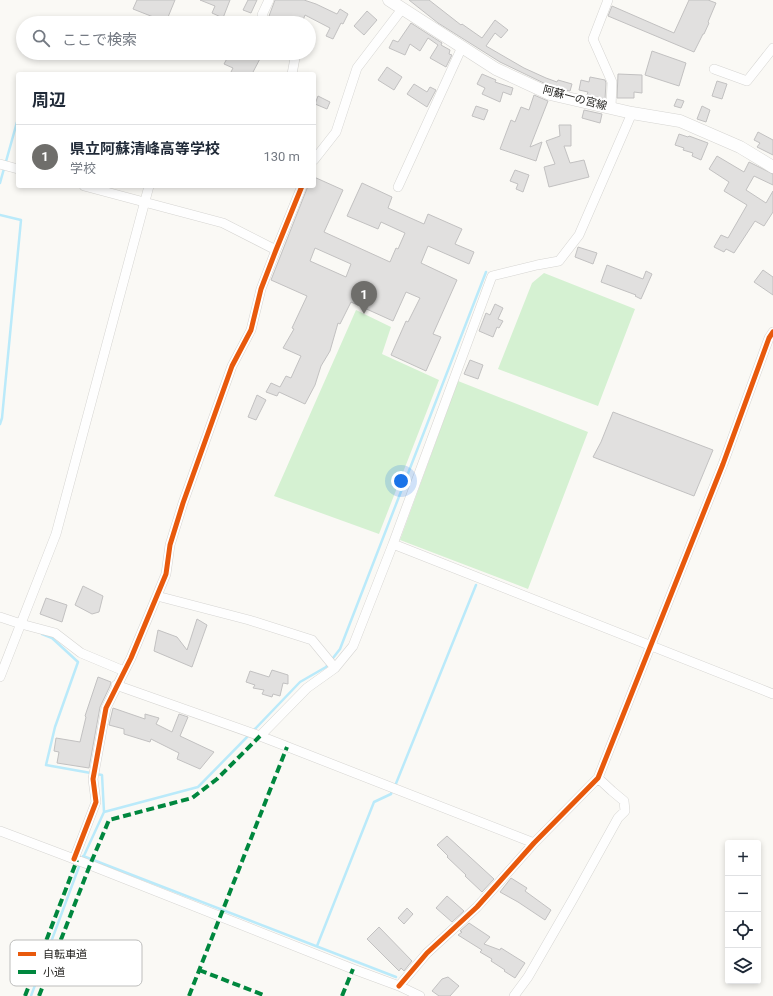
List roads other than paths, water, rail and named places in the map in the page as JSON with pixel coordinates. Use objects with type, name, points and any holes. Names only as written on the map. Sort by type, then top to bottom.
[{"type":"main road","name":"阿蘇一の宮線","points":[[389,0],[496,69],[550,94],[632,113],[680,121],[740,147],[773,167]]},
{"type":"street","points":[[262,16],[263,10],[269,0]]},
{"type":"street","points":[[608,0],[593,39],[612,82],[611,108]]},
{"type":"street","points":[[316,157],[336,132],[357,68],[402,9]]},
{"type":"street","points":[[398,186],[462,47]]},
{"type":"street","points":[[714,69],[747,81],[773,48]]},
{"type":"street","points":[[292,72],[295,60]]},
{"type":"street","points":[[260,736],[307,688],[335,668],[353,646],[393,544],[492,276],[537,264],[559,261],[578,235],[632,113]]},
{"type":"street","points":[[0,164],[16,168]]},
{"type":"street","points":[[92,188],[223,223],[276,250]]},
{"type":"street","points":[[0,677],[56,534],[148,188]]},
{"type":"street","points":[[76,860],[96,802],[93,780],[106,708],[116,685],[131,658],[166,574],[170,545],[183,503],[232,366],[251,330],[261,289],[301,188]]},
{"type":"street","points":[[399,986],[427,953],[477,907],[534,843],[598,778],[723,464],[769,338],[773,332]]},
{"type":"street","points":[[393,544],[773,694]]},
{"type":"street","points":[[157,596],[249,620],[312,640],[335,668]]},
{"type":"street","points":[[0,617],[21,624],[55,632],[81,653],[124,671]]},
{"type":"street","points":[[116,685],[260,736],[534,843]]},
{"type":"street","points":[[514,996],[528,977],[618,818],[625,811],[624,801],[598,778]]},
{"type":"street","points":[[0,831],[399,986],[420,996]]},
{"type":"waterway","points":[[0,183],[16,126]]},
{"type":"waterway","points":[[0,215],[21,220],[2,418],[0,424]]},
{"type":"waterway","points":[[253,731],[300,682],[326,667],[340,649],[486,272]]},
{"type":"waterway","points":[[395,786],[476,585]]},
{"type":"waterway","points":[[42,634],[52,638],[78,662],[55,727],[46,765],[102,775],[104,812]]},
{"type":"waterway","points":[[82,860],[104,812],[198,787],[249,735]]},
{"type":"waterway","points":[[317,946],[374,802],[391,794],[392,791]]},
{"type":"waterway","points":[[83,856],[396,977]]},
{"type":"waterway","points":[[52,940],[80,864]]},
{"type":"waterway","points":[[31,996],[35,986]]},
{"type":"place","name":"県立阿蘇清峰高等学校","points":[[364,314]]}]
